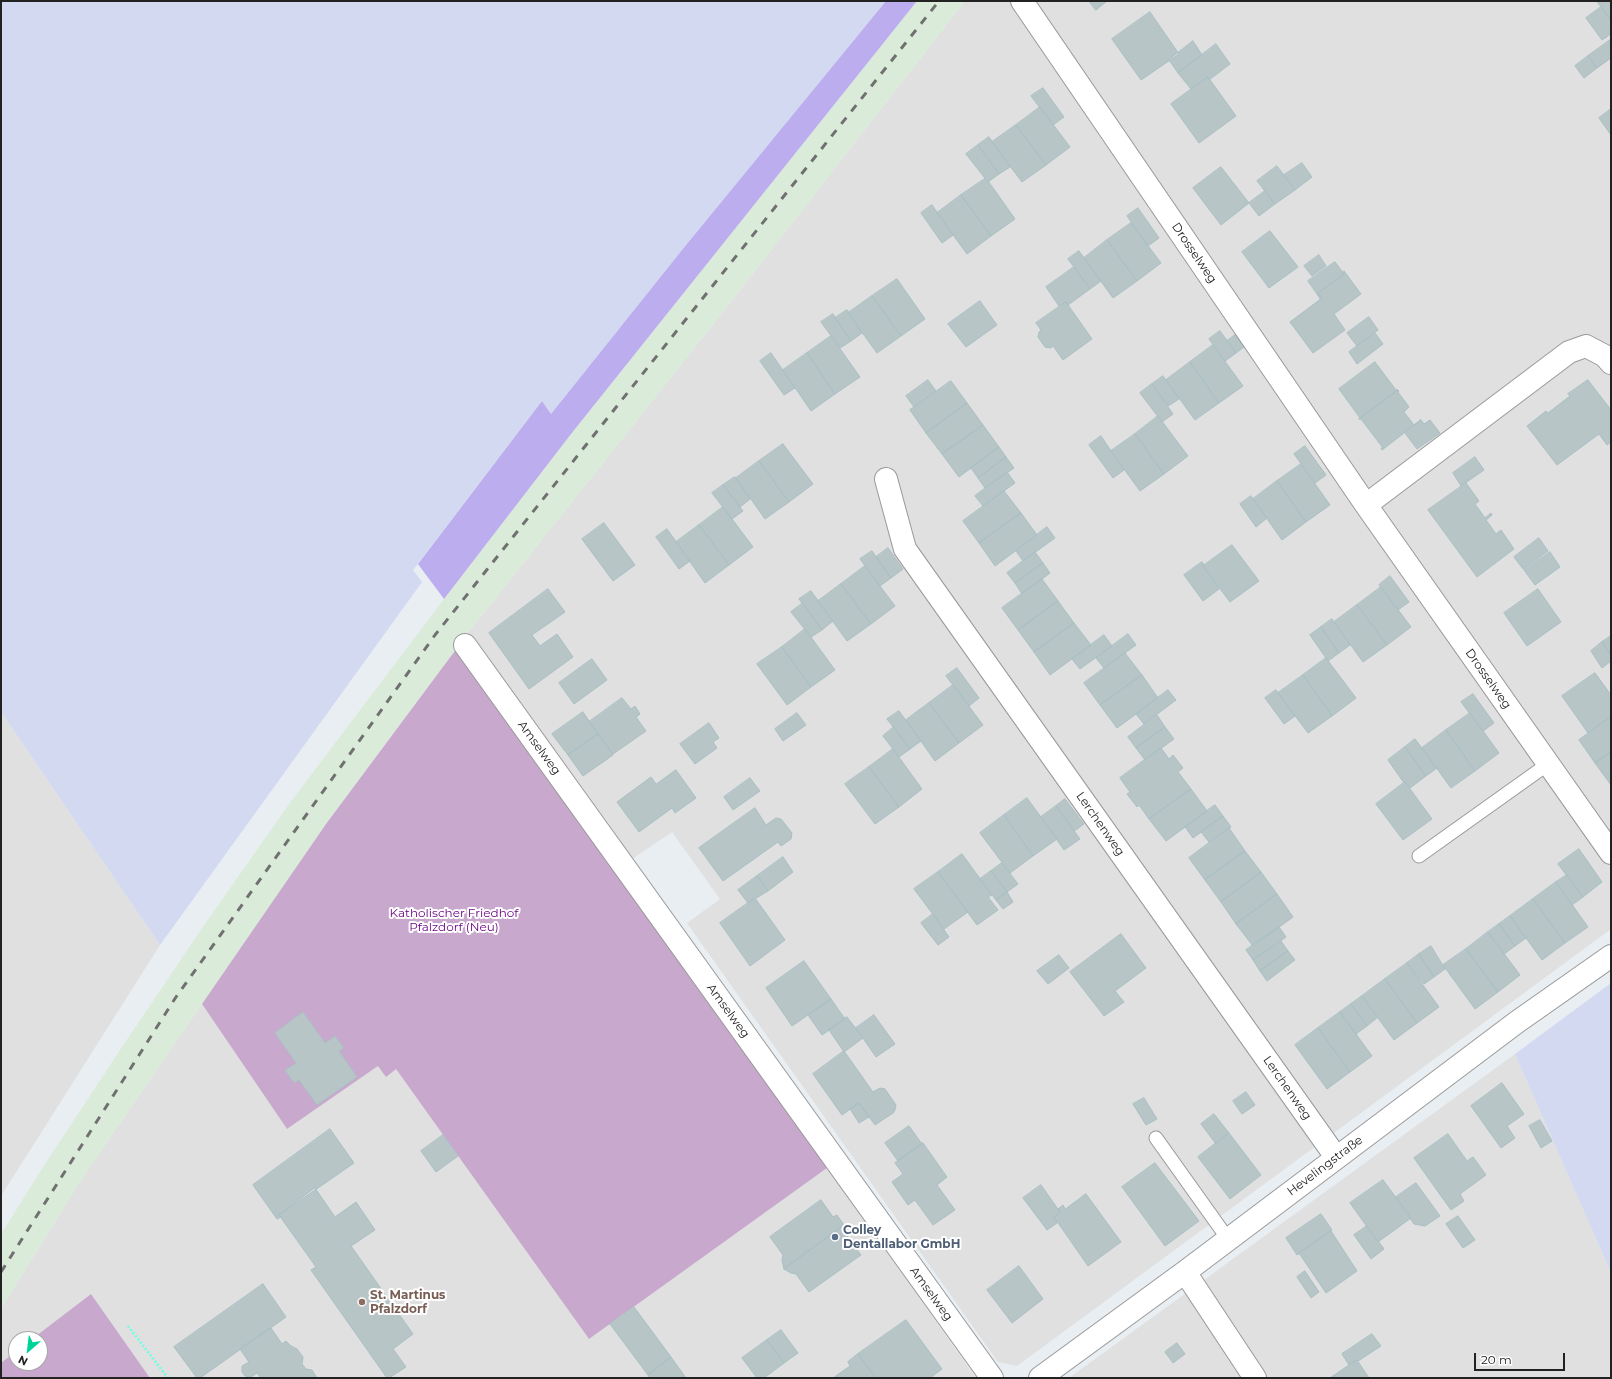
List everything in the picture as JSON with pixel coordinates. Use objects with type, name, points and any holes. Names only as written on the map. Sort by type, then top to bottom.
[{"type":"street","name":"Drosselweg","points":[[1022,1],[1366,505],[1611,853]]},
{"type":"street","points":[[1366,505],[1568,352],[1586,346],[1605,356],[1611,363]]},
{"type":"street","name":"Lerchenweg","points":[[886,479],[905,549],[1336,1157]]},
{"type":"street","name":"Amselweg","points":[[464,644],[992,1378]]},
{"type":"street","name":"Hevelingstraße","points":[[1040,1378],[1186,1272],[1336,1157],[1517,1022],[1611,956]]},
{"type":"street","points":[[1186,1272],[1255,1378]]},
{"type":"lane","points":[[1419,856],[1548,764]]},
{"type":"lane","points":[[1156,1138],[1228,1239]]},
{"type":"path","points":[[128,1326],[168,1378]]},
{"type":"shaded area","points":[[1,1],[886,1],[682,250],[551,414],[542,401],[413,570],[422,582],[160,945],[1,712]]},
{"type":"shaded area","points":[[886,1],[917,1],[571,434],[444,599],[418,564],[542,401],[551,414],[682,250]]},
{"type":"shaded area","points":[[917,1],[965,1],[723,312],[467,634],[326,824],[79,1183],[1,1309],[1,1234],[45,1164],[200,931],[289,804],[571,434]]},
{"type":"shaded area","points":[[965,1],[1611,1],[1611,929],[1017,1366],[998,1362],[687,923],[720,899],[672,832],[629,861],[467,634],[723,312]]},
{"type":"shaded area","points":[[1,712],[160,945],[1,1196]]},
{"type":"shaded area","points":[[1611,983],[1611,1273],[1515,1054]]},
{"type":"shaded area","points":[[202,1004],[287,1129],[378,1066],[396,1069],[589,1339],[827,1168],[976,1378],[150,1378],[91,1294],[42,1331],[8,1331],[8,1357],[1,1363],[1,1309],[79,1183]]},
{"type":"shaded area","points":[[1515,1054],[1611,1273],[1611,1378],[1069,1378]]},
{"type":"green space","name":"Katholischer Friedhof Pfalzdorf (Neu)","points":[[457,648],[827,1168],[589,1339],[396,1069],[386,1077],[378,1066],[287,1129],[202,1004],[326,824]]},
{"type":"green space","points":[[91,1294],[150,1378],[1,1378],[1,1363],[8,1357],[8,1371],[48,1371],[48,1331],[42,1331]]},
{"type":"building","points":[[1089,1],[1107,1],[1096,10]]},
{"type":"building","points":[[1597,1],[1611,1],[1611,21],[1601,7]]},
{"type":"building","points":[[1601,7],[1611,21],[1611,34],[1602,40],[1586,18]]},
{"type":"building","points":[[1150,12],[1179,54],[1141,80],[1112,39]]},
{"type":"building","points":[[1610,40],[1611,58],[1597,68],[1588,56]]},
{"type":"building","points":[[1193,41],[1202,55],[1178,73],[1169,60]]},
{"type":"building","points":[[1216,44],[1230,64],[1209,80],[1208,77],[1191,89],[1178,73]]},
{"type":"building","points":[[1588,56],[1597,68],[1584,78],[1575,66]]},
{"type":"building","points":[[1208,77],[1236,116],[1199,143],[1171,104]]},
{"type":"building","points":[[1043,88],[1064,117],[1053,125],[1031,96]]},
{"type":"building","points":[[1040,107],[1070,147],[1046,165],[1016,125]]},
{"type":"building","points":[[1611,109],[1611,135],[1599,118]]},
{"type":"building","points":[[1016,125],[1046,165],[1022,182],[992,142]]},
{"type":"building","points":[[989,137],[1010,167],[999,174],[978,145]]},
{"type":"building","points":[[978,145],[999,174],[988,182],[966,154]]},
{"type":"building","points":[[1302,163],[1312,177],[1295,190],[1284,175]]},
{"type":"building","points":[[1277,166],[1295,190],[1275,204],[1257,181]]},
{"type":"building","points":[[1221,167],[1249,203],[1221,225],[1193,188]]},
{"type":"building","points":[[986,178],[1015,219],[991,236],[961,195]]},
{"type":"building","points":[[1265,191],[1275,204],[1259,216],[1249,203]]},
{"type":"building","points":[[961,195],[991,236],[967,254],[937,213]]},
{"type":"building","points":[[932,205],[953,235],[942,243],[921,213]]},
{"type":"building","points":[[1138,208],[1159,238],[1148,246],[1127,216]]},
{"type":"building","points":[[1131,223],[1161,263],[1137,281],[1107,240]]},
{"type":"building","points":[[1270,231],[1298,267],[1269,288],[1242,252]]},
{"type":"building","points":[[1107,240],[1137,281],[1113,298],[1084,258]]},
{"type":"building","points":[[1079,251],[1101,281],[1090,289],[1068,259]]},
{"type":"building","points":[[1319,255],[1326,266],[1312,276],[1304,266]]},
{"type":"building","points":[[1335,262],[1344,274],[1318,293],[1322,298],[1321,300],[1308,281]]},
{"type":"building","points":[[1074,267],[1090,289],[1068,305],[1066,302],[1059,306],[1046,287]]},
{"type":"building","points":[[1344,271],[1361,294],[1334,314],[1345,330],[1313,353],[1290,322],[1322,298],[1318,293],[1344,274]]},
{"type":"building","points":[[897,279],[925,319],[901,336],[872,296]]},
{"type":"building","points":[[872,296],[901,336],[877,353],[848,313]]},
{"type":"building","points":[[980,301],[997,325],[966,347],[948,324]]},
{"type":"building","points":[[1066,302],[1092,339],[1063,360],[1053,346],[1051,348],[1045,347],[1038,337],[1041,330],[1036,323]]},
{"type":"building","points":[[847,310],[862,333],[851,341],[835,318]]},
{"type":"building","points":[[833,314],[851,341],[840,348],[821,322]]},
{"type":"building","points":[[1369,317],[1378,330],[1357,346],[1347,333]]},
{"type":"building","points":[[1220,331],[1236,353],[1225,361],[1209,339]]},
{"type":"building","points":[[1375,333],[1383,344],[1357,364],[1349,352]]},
{"type":"building","points":[[1235,335],[1244,347],[1236,353],[1227,341]]},
{"type":"building","points":[[831,336],[860,377],[835,394],[807,353]]},
{"type":"building","points":[[1213,345],[1243,386],[1219,403],[1190,362]]},
{"type":"building","points":[[771,353],[795,388],[784,395],[760,361]]},
{"type":"building","points":[[807,353],[835,394],[811,411],[783,370]]},
{"type":"building","points":[[1190,362],[1219,403],[1195,420],[1166,380]]},
{"type":"building","points":[[1375,362],[1396,390],[1398,390],[1359,419],[1360,418],[1339,389]]},
{"type":"building","points":[[1163,376],[1179,399],[1168,406],[1152,384]]},
{"type":"building","points":[[928,380],[936,391],[914,407],[906,396]]},
{"type":"building","points":[[1588,380],[1611,410],[1611,442],[1607,445],[1599,434],[1557,465],[1527,426],[1546,411],[1548,413],[1570,396],[1568,394]]},
{"type":"building","points":[[951,381],[967,403],[926,433],[910,410]]},
{"type":"building","points":[[1152,384],[1173,414],[1162,422],[1140,393]]},
{"type":"building","points":[[1398,390],[1409,407],[1404,412],[1414,425],[1421,420],[1382,450],[1381,448],[1383,448],[1361,419],[1359,419]]},
{"type":"building","points":[[967,403],[983,425],[942,454],[926,433]]},
{"type":"building","points":[[1158,416],[1188,456],[1164,474],[1135,434]]},
{"type":"building","points":[[1421,420],[1424,424],[1430,420],[1440,433],[1417,449],[1405,433]]},
{"type":"building","points":[[983,425],[999,447],[959,477],[942,454]]},
{"type":"building","points":[[1135,434],[1164,474],[1140,491],[1111,451]]},
{"type":"building","points":[[1101,436],[1124,470],[1113,478],[1089,445]]},
{"type":"building","points":[[783,444],[813,484],[789,502],[759,461]]},
{"type":"building","points":[[1305,446],[1326,475],[1315,483],[1294,454]]},
{"type":"building","points":[[999,447],[1006,457],[978,478],[971,468]]},
{"type":"building","points":[[1006,457],[1014,468],[985,488],[978,478]]},
{"type":"building","points":[[1475,457],[1484,470],[1461,486],[1453,473]]},
{"type":"building","points":[[759,461],[789,502],[765,519],[736,478]]},
{"type":"building","points":[[1301,464],[1330,505],[1306,522],[1277,481]]},
{"type":"building","points":[[1007,472],[1015,483],[983,506],[975,496]]},
{"type":"building","points":[[735,477],[750,499],[740,507],[723,485]]},
{"type":"building","points":[[1277,481],[1306,522],[1282,540],[1253,499]]},
{"type":"building","points":[[1466,483],[1479,501],[1475,504],[1485,518],[1491,513],[1492,515],[1486,520],[1496,534],[1501,530],[1514,549],[1477,577],[1428,510]]},
{"type":"building","points":[[723,485],[743,511],[732,519],[712,493]]},
{"type":"building","points":[[1004,491],[1021,513],[979,543],[963,521]]},
{"type":"building","points":[[1251,496],[1267,518],[1256,527],[1240,504]]},
{"type":"building","points":[[723,507],[753,547],[729,565],[699,525]]},
{"type":"building","points":[[1021,513],[1037,535],[995,566],[979,543]]},
{"type":"building","points":[[604,523],[635,565],[613,581],[582,539]]},
{"type":"building","points":[[699,525],[729,565],[705,583],[676,542]]},
{"type":"building","points":[[1047,527],[1055,538],[1023,561],[1016,551]]},
{"type":"building","points":[[667,529],[690,561],[679,569],[656,537]]},
{"type":"building","points":[[1539,538],[1548,551],[1523,569],[1514,557]]},
{"type":"building","points":[[1232,545],[1259,581],[1230,602],[1203,566]]},
{"type":"building","points":[[888,548],[903,569],[891,578],[876,557]]},
{"type":"building","points":[[872,551],[891,578],[880,586],[860,559]]},
{"type":"building","points":[[1035,552],[1043,563],[1015,583],[1007,573]]},
{"type":"building","points":[[1550,552],[1560,567],[1535,585],[1524,570]]},
{"type":"building","points":[[1202,562],[1204,565],[1203,566],[1219,589],[1203,601],[1184,575]]},
{"type":"building","points":[[1043,563],[1050,573],[1022,594],[1015,583]]},
{"type":"building","points":[[865,566],[895,606],[871,624],[841,584]]},
{"type":"building","points":[[1390,576],[1409,602],[1398,610],[1379,585]]},
{"type":"building","points":[[1042,579],[1058,601],[1018,630],[1002,608]]},
{"type":"building","points":[[841,584],[871,624],[847,641],[818,601]]},
{"type":"building","points":[[1381,587],[1411,627],[1387,645],[1357,605]]},
{"type":"building","points":[[548,589],[565,612],[532,635],[540,646],[557,634],[573,657],[529,689],[489,633]]},
{"type":"building","points":[[1538,589],[1561,622],[1527,646],[1504,613]]},
{"type":"building","points":[[811,591],[833,621],[822,630],[799,599]]},
{"type":"building","points":[[1058,601],[1074,623],[1034,652],[1018,630]]},
{"type":"building","points":[[803,603],[822,630],[811,637],[791,612]]},
{"type":"building","points":[[1357,605],[1387,645],[1363,662],[1334,622]]},
{"type":"building","points":[[1332,619],[1350,645],[1339,653],[1321,627]]},
{"type":"building","points":[[1074,623],[1091,645],[1050,675],[1034,652]]},
{"type":"building","points":[[1321,627],[1339,653],[1328,661],[1310,635]]},
{"type":"building","points":[[805,629],[835,670],[811,687],[782,647]]},
{"type":"building","points":[[1128,634],[1136,645],[1104,668],[1096,658]]},
{"type":"building","points":[[1104,635],[1112,646],[1080,669],[1072,659]]},
{"type":"building","points":[[1611,636],[1611,655],[1602,642]]},
{"type":"building","points":[[1602,642],[1611,655],[1611,661],[1602,668],[1591,651]]},
{"type":"building","points":[[782,647],[811,687],[787,705],[757,664]]},
{"type":"building","points":[[1125,653],[1142,675],[1100,705],[1084,683]]},
{"type":"building","points":[[1326,658],[1356,698],[1332,716],[1303,675]]},
{"type":"building","points":[[592,659],[607,680],[574,704],[559,683]]},
{"type":"building","points":[[957,668],[979,698],[969,706],[946,676]]},
{"type":"building","points":[[1595,673],[1611,695],[1611,717],[1588,733],[1562,696]]},
{"type":"building","points":[[1142,675],[1158,698],[1117,728],[1100,705]]},
{"type":"building","points":[[1303,675],[1332,716],[1308,733],[1278,693]]},
{"type":"building","points":[[953,685],[983,725],[959,743],[929,703]]},
{"type":"building","points":[[1168,690],[1176,700],[1144,724],[1136,714]]},
{"type":"building","points":[[1276,690],[1295,716],[1284,724],[1265,698]]},
{"type":"building","points":[[1473,694],[1494,723],[1483,731],[1461,702]]},
{"type":"building","points":[[622,698],[631,709],[635,706],[640,714],[636,717],[646,731],[613,754],[589,722]]},
{"type":"building","points":[[929,703],[959,743],[935,761],[906,720]]},
{"type":"building","points":[[899,711],[921,741],[910,749],[887,719]]},
{"type":"building","points":[[583,712],[598,734],[568,755],[552,734]]},
{"type":"building","points":[[797,713],[806,725],[783,741],[775,729]]},
{"type":"building","points":[[1470,713],[1499,753],[1475,771],[1446,730]]},
{"type":"building","points":[[1157,715],[1165,727],[1136,748],[1128,737]]},
{"type":"building","points":[[1611,717],[1611,752],[1595,763],[1579,740]]},
{"type":"building","points":[[709,723],[719,738],[713,742],[717,748],[695,764],[680,744]]},
{"type":"building","points":[[894,727],[910,749],[899,757],[883,736]]},
{"type":"building","points":[[1165,727],[1174,739],[1145,760],[1136,748]]},
{"type":"building","points":[[1446,730],[1475,771],[1451,788],[1422,748]]},
{"type":"building","points":[[598,734],[613,755],[583,776],[568,755]]},
{"type":"building","points":[[1415,739],[1437,768],[1426,776],[1405,747]]},
{"type":"building","points":[[1405,747],[1426,776],[1410,788],[1405,782],[1404,783],[1388,760]]},
{"type":"building","points":[[1161,748],[1169,759],[1173,755],[1183,768],[1178,772],[1191,789],[1149,819],[1139,805],[1137,807],[1127,794],[1130,792],[1120,778]]},
{"type":"building","points":[[893,749],[922,789],[899,807],[869,767]]},
{"type":"building","points":[[1611,752],[1611,785],[1595,763]]},
{"type":"building","points":[[869,767],[899,807],[875,824],[845,784]]},
{"type":"building","points":[[676,770],[696,798],[675,813],[672,808],[639,832],[617,802],[651,777],[656,784]]},
{"type":"building","points":[[750,778],[760,791],[733,810],[724,797]]},
{"type":"building","points":[[1405,782],[1432,819],[1403,840],[1376,804]]},
{"type":"building","points":[[1191,789],[1207,811],[1166,841],[1149,819]]},
{"type":"building","points":[[1027,798],[1057,839],[1033,856],[1004,815]]},
{"type":"building","points":[[1065,799],[1084,824],[1074,831],[1056,806]]},
{"type":"building","points":[[1215,805],[1223,816],[1193,838],[1185,827]]},
{"type":"building","points":[[1056,806],[1080,839],[1064,850],[1041,817]]},
{"type":"building","points":[[755,808],[766,825],[776,818],[781,819],[792,833],[791,839],[781,846],[778,842],[723,881],[699,848]]},
{"type":"building","points":[[1004,815],[1033,856],[1010,873],[980,833]]},
{"type":"building","points":[[1223,816],[1231,827],[1209,842],[1201,832]]},
{"type":"building","points":[[1229,828],[1245,851],[1205,880],[1189,858]]},
{"type":"building","points":[[1579,849],[1602,882],[1583,897],[1558,864]]},
{"type":"building","points":[[1245,851],[1261,872],[1221,902],[1205,880]]},
{"type":"building","points":[[962,854],[992,895],[988,897],[998,910],[977,925],[938,872]]},
{"type":"building","points":[[783,857],[793,872],[768,891],[757,876]]},
{"type":"building","points":[[1002,863],[1018,884],[1007,892],[991,871]]},
{"type":"building","points":[[991,871],[1007,892],[996,900],[980,879]]},
{"type":"building","points":[[938,872],[968,912],[944,929],[914,889]]},
{"type":"building","points":[[1261,872],[1277,894],[1236,924],[1221,902]]},
{"type":"building","points":[[1567,875],[1583,897],[1572,905],[1556,882]]},
{"type":"building","points":[[757,876],[768,891],[748,903],[738,890]]},
{"type":"building","points":[[1556,882],[1588,927],[1565,943],[1533,899]]},
{"type":"building","points":[[1007,892],[1013,902],[1003,909],[996,900]]},
{"type":"building","points":[[1277,894],[1293,917],[1253,946],[1236,924]]},
{"type":"building","points":[[755,898],[785,940],[750,966],[720,923]]},
{"type":"building","points":[[1533,899],[1565,943],[1542,960],[1510,916]]},
{"type":"building","points":[[933,914],[949,937],[938,945],[921,923]]},
{"type":"building","points":[[1510,916],[1526,938],[1515,946],[1499,924]]},
{"type":"building","points":[[1499,924],[1515,946],[1504,954],[1488,932]]},
{"type":"building","points":[[1279,927],[1286,937],[1253,960],[1246,950]]},
{"type":"building","points":[[1488,932],[1520,975],[1498,992],[1466,949]]},
{"type":"building","points":[[1121,934],[1146,968],[1115,991],[1124,1002],[1104,1016],[1070,972]]},
{"type":"building","points":[[1281,941],[1288,951],[1260,971],[1253,960]]},
{"type":"building","points":[[1431,946],[1445,969],[1434,977],[1419,954]]},
{"type":"building","points":[[1466,949],[1498,992],[1475,1009],[1443,965]]},
{"type":"building","points":[[1288,951],[1295,960],[1267,981],[1260,971]]},
{"type":"building","points":[[1419,954],[1434,977],[1424,984],[1407,963]]},
{"type":"building","points":[[1059,955],[1069,968],[1048,984],[1037,971]]},
{"type":"building","points":[[804,961],[831,999],[792,1026],[766,988]]},
{"type":"building","points":[[1407,963],[1439,1007],[1417,1023],[1385,979]]},
{"type":"building","points":[[1385,979],[1417,1023],[1394,1040],[1362,996]]},
{"type":"building","points":[[1362,996],[1378,1017],[1367,1026],[1351,1004]]},
{"type":"building","points":[[831,999],[845,1019],[822,1035],[808,1015]]},
{"type":"building","points":[[1351,1004],[1367,1026],[1356,1034],[1340,1012]]},
{"type":"building","points":[[303,1012],[325,1043],[335,1036],[344,1048],[339,1051],[357,1077],[317,1105],[299,1080],[294,1083],[285,1070],[296,1063],[275,1033]]},
{"type":"building","points":[[1340,1012],[1372,1056],[1350,1072],[1318,1028]]},
{"type":"building","points":[[874,1015],[895,1044],[876,1057],[856,1028]]},
{"type":"building","points":[[847,1017],[863,1038],[844,1052],[829,1030]]},
{"type":"building","points":[[1318,1028],[1350,1072],[1327,1089],[1295,1045]]},
{"type":"building","points":[[844,1051],[873,1092],[880,1088],[885,1089],[896,1105],[893,1113],[875,1125],[859,1103],[842,1115],[813,1074]]},
{"type":"building","points":[[1502,1083],[1524,1114],[1507,1126],[1515,1138],[1501,1148],[1471,1106]]},
{"type":"building","points":[[1246,1092],[1255,1105],[1242,1114],[1233,1101]]},
{"type":"building","points":[[1144,1098],[1157,1119],[1146,1125],[1133,1104]]},
{"type":"building","points":[[859,1103],[869,1117],[859,1123],[850,1109]]},
{"type":"building","points":[[1214,1114],[1229,1133],[1216,1144],[1201,1124]]},
{"type":"building","points":[[1540,1120],[1552,1141],[1541,1148],[1529,1126]]},
{"type":"building","points":[[909,1126],[922,1144],[898,1161],[885,1143]]},
{"type":"building","points":[[330,1129],[354,1163],[279,1215],[281,1217],[277,1219],[253,1185]]},
{"type":"building","points":[[1229,1133],[1261,1175],[1230,1199],[1198,1157]]},
{"type":"building","points":[[1448,1134],[1467,1161],[1473,1157],[1486,1175],[1460,1194],[1464,1201],[1451,1210],[1414,1158]]},
{"type":"building","points":[[443,1135],[458,1156],[436,1172],[421,1151]]},
{"type":"building","points":[[923,1143],[947,1177],[937,1185],[955,1210],[933,1225],[915,1200],[908,1205],[892,1182],[903,1174],[895,1163]]},
{"type":"building","points":[[1155,1163],[1199,1221],[1165,1246],[1122,1187]]},
{"type":"building","points":[[1383,1180],[1411,1218],[1378,1242],[1350,1203]]},
{"type":"building","points":[[1416,1183],[1440,1216],[1425,1226],[1414,1224],[1396,1197]]},
{"type":"building","points":[[1041,1185],[1060,1212],[1054,1217],[1057,1223],[1047,1230],[1023,1198]]},
{"type":"building","name":"St. Martinus Pfalzdorf","points":[[315,1188],[335,1217],[356,1202],[375,1230],[351,1246],[413,1334],[393,1349],[406,1367],[389,1378],[387,1378],[311,1270],[316,1267],[279,1215]]},
{"type":"building","points":[[1086,1194],[1121,1242],[1088,1266],[1054,1217],[1060,1212],[1058,1209],[1063,1205],[1065,1209]]},
{"type":"building","points":[[821,1200],[833,1217],[837,1215],[844,1225],[784,1269],[782,1260],[783,1255],[770,1237]]},
{"type":"building","points":[[1321,1214],[1332,1230],[1297,1255],[1286,1238]]},
{"type":"building","points":[[1458,1216],[1475,1240],[1463,1248],[1446,1224]]},
{"type":"building","points":[[844,1225],[851,1234],[847,1237],[861,1255],[809,1292],[796,1274],[784,1269]]},
{"type":"building","points":[[1367,1226],[1384,1249],[1371,1259],[1354,1235]]},
{"type":"building","points":[[1331,1231],[1357,1271],[1326,1293],[1299,1253]]},
{"type":"building","points":[[1019,1266],[1043,1299],[1012,1323],[987,1290]]},
{"type":"building","points":[[1305,1271],[1319,1292],[1311,1298],[1297,1277]]},
{"type":"building","points":[[263,1284],[286,1317],[200,1378],[197,1378],[174,1347]]},
{"type":"building","points":[[634,1307],[671,1357],[648,1375],[610,1324]]},
{"type":"building","points":[[906,1320],[942,1369],[930,1378],[876,1378],[858,1354]]},
{"type":"building","points":[[271,1328],[282,1344],[286,1341],[297,1349],[303,1357],[302,1364],[306,1369],[312,1370],[317,1378],[261,1378],[257,1373],[251,1377],[245,1376],[242,1372],[242,1366],[249,1362],[240,1349]]},
{"type":"building","points":[[781,1330],[798,1353],[784,1363],[767,1340]]},
{"type":"building","points":[[1372,1334],[1381,1346],[1349,1365],[1342,1354]]},
{"type":"building","points":[[767,1340],[784,1363],[764,1378],[757,1378],[742,1358]]},
{"type":"building","points":[[1177,1343],[1185,1354],[1173,1363],[1165,1352]]},
{"type":"building","points":[[858,1354],[876,1378],[833,1378],[850,1366],[848,1362]]},
{"type":"building","points":[[671,1357],[686,1378],[650,1378],[648,1375]]},
{"type":"building","points":[[1357,1360],[1369,1378],[1330,1378],[1349,1365]]},
{"type":"railway","points":[[1,1272],[176,997],[435,635],[939,1]]},
{"type":"place","name":"Colley Dentallabor GmbH","points":[[835,1237]]},
{"type":"place","name":"St. Martinus Pfalzdorf","points":[[362,1302]]}]
